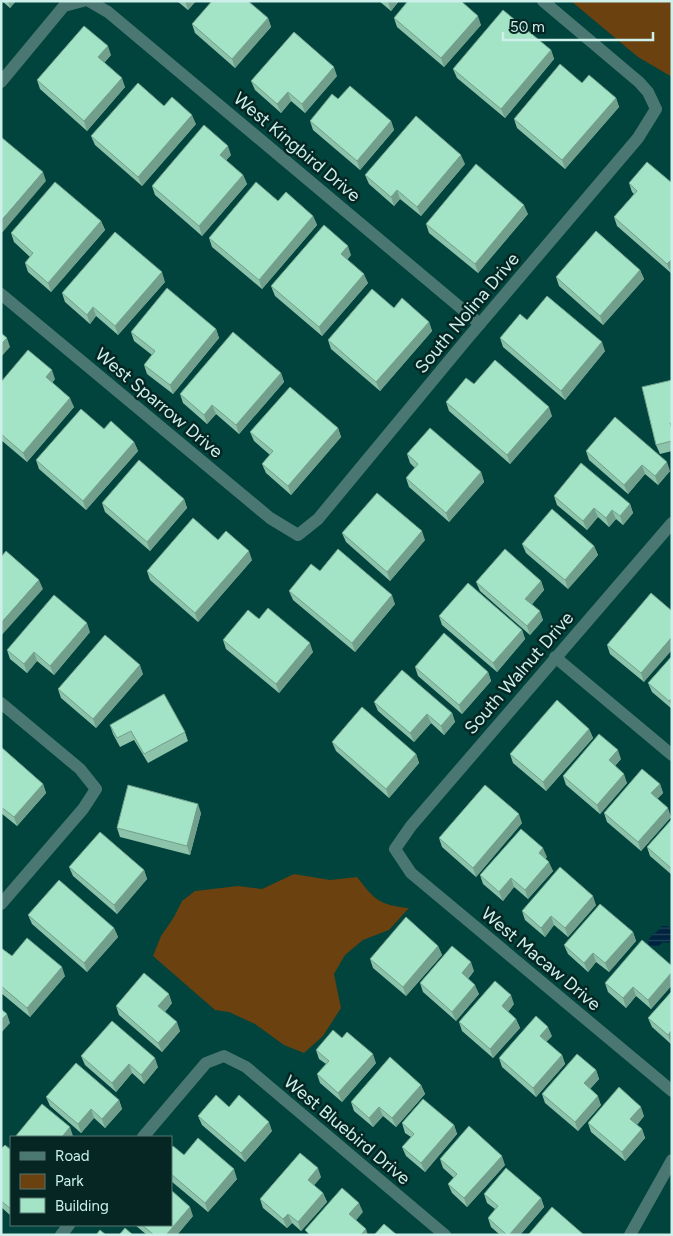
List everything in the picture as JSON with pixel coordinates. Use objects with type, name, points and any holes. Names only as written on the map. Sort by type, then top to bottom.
[{"type":"street","points":[[1,82],[64,6],[83,1]]},
{"type":"street","name":"West Kingbird Drive","points":[[89,1],[108,12],[480,324]]},
{"type":"street","name":"South Nolina Drive","points":[[298,535],[318,518],[638,138],[656,109],[648,92],[640,82],[543,1]]},
{"type":"street","name":"West Sparrow Drive","points":[[1,294],[270,518],[298,535]]},
{"type":"street","name":"South Walnut Drive","points":[[395,849],[411,826],[672,523]]},
{"type":"street","points":[[555,657],[672,755]]},
{"type":"street","points":[[1,703],[80,769],[96,789],[83,809],[1,904]]},
{"type":"street","name":"West Macaw Drive","points":[[395,849],[411,873],[672,1090]]},
{"type":"street","name":"West Bluebird Drive","points":[[144,1136],[206,1064],[224,1056],[246,1067],[446,1235]]},
{"type":"street","points":[[630,1235],[672,1160]]},
{"type":"green space","points":[[571,1],[672,1],[672,77],[638,57]]},
{"type":"green space","points":[[294,874],[330,880],[357,877],[378,900],[391,905],[409,908],[389,930],[363,940],[345,955],[334,974],[341,1008],[323,1036],[304,1053],[284,1045],[255,1024],[229,1012],[215,1010],[153,956],[161,936],[182,901],[195,891],[238,886],[262,889]]},
{"type":"water","points":[[662,926],[672,928],[672,941],[668,943],[663,942],[657,947],[649,945],[649,939]]},
{"type":"building","points":[[212,1],[248,1],[268,18],[232,59],[192,24]]},
{"type":"building","points":[[408,1],[461,1],[478,16],[441,58],[394,18]]},
{"type":"building","points":[[503,10],[551,50],[501,109],[453,69]]},
{"type":"building","points":[[84,26],[108,46],[98,57],[122,78],[84,121],[37,80]]},
{"type":"building","points":[[294,32],[334,67],[302,104],[288,92],[277,104],[251,81]]},
{"type":"building","points":[[560,64],[582,83],[589,75],[616,98],[562,160],[514,119]]},
{"type":"building","points":[[138,83],[164,106],[172,97],[192,115],[138,177],[91,136]]},
{"type":"building","points":[[350,86],[391,121],[357,161],[310,121],[332,94],[338,99]]},
{"type":"building","points":[[416,116],[461,155],[417,207],[397,190],[391,197],[365,175]]},
{"type":"building","points":[[204,125],[228,146],[220,155],[243,175],[199,226],[152,186]]},
{"type":"building","points":[[1,137],[43,172],[1,221]]},
{"type":"building","points":[[647,162],[672,183],[672,259],[667,264],[614,217],[637,191],[629,183]]},
{"type":"building","points":[[476,164],[524,205],[475,264],[426,224]]},
{"type":"building","points":[[55,182],[101,221],[48,283],[25,263],[33,253],[11,233]]},
{"type":"building","points":[[256,182],[278,201],[286,192],[313,216],[259,280],[209,238]]},
{"type":"building","points":[[324,225],[348,246],[341,254],[364,274],[319,327],[271,286]]},
{"type":"building","points":[[596,231],[640,270],[600,316],[556,277]]},
{"type":"building","points":[[115,232],[162,272],[115,326],[93,307],[87,315],[62,293]]},
{"type":"building","points":[[167,288],[216,329],[170,385],[144,365],[155,351],[131,332]]},
{"type":"building","points":[[372,289],[394,308],[402,298],[429,322],[376,382],[328,340]]},
{"type":"building","points":[[547,296],[602,342],[561,391],[500,338],[520,314],[527,320]]},
{"type":"building","points":[[233,332],[281,373],[236,425],[212,405],[204,415],[180,394]]},
{"type":"building","points":[[1,333],[7,338],[1,344]]},
{"type":"building","points":[[28,350],[52,370],[46,377],[70,398],[23,453],[1,434],[1,382]]},
{"type":"building","points":[[495,360],[549,407],[507,455],[446,402],[466,378],[474,384]]},
{"type":"building","points":[[672,380],[672,423],[670,423],[672,441],[656,445],[642,387]]},
{"type":"building","points":[[290,387],[338,428],[288,486],[262,464],[273,451],[250,432]]},
{"type":"building","points":[[81,409],[104,429],[111,421],[134,442],[83,501],[36,460]]},
{"type":"building","points":[[615,417],[667,462],[655,476],[642,465],[624,485],[586,451]]},
{"type":"building","points":[[430,428],[481,472],[446,513],[406,478],[418,464],[407,454]]},
{"type":"building","points":[[139,460],[184,499],[147,542],[102,503]]},
{"type":"building","points":[[581,463],[630,504],[620,516],[612,510],[606,518],[594,508],[583,521],[554,496]]},
{"type":"building","points":[[377,493],[422,531],[387,572],[342,533]]},
{"type":"building","points":[[552,509],[594,546],[565,580],[522,544]]},
{"type":"building","points":[[193,518],[218,540],[226,531],[249,551],[195,613],[147,571]]},
{"type":"building","points":[[338,549],[392,595],[352,643],[289,591],[311,564],[320,571]]},
{"type":"building","points":[[505,549],[541,581],[525,599],[540,611],[527,626],[476,582]]},
{"type":"building","points":[[6,551],[39,580],[1,623],[1,557]]},
{"type":"building","points":[[468,583],[522,630],[493,663],[439,616]]},
{"type":"building","points":[[651,593],[672,611],[672,637],[641,673],[607,645]]},
{"type":"building","points":[[54,595],[87,623],[50,666],[34,652],[24,664],[7,650]]},
{"type":"building","points":[[268,608],[310,643],[276,684],[223,640],[248,610],[259,619]]},
{"type":"building","points":[[444,633],[488,672],[459,705],[415,667]]},
{"type":"building","points":[[105,635],[140,665],[93,719],[58,689]]},
{"type":"building","points":[[672,656],[672,698],[669,701],[648,683]]},
{"type":"building","points":[[402,670],[452,713],[441,726],[427,714],[410,733],[374,702]]},
{"type":"building","points":[[164,694],[185,732],[144,754],[131,731],[117,738],[110,725]]},
{"type":"building","points":[[557,700],[589,729],[543,782],[510,754]]},
{"type":"building","points":[[362,707],[416,754],[386,789],[332,742]]},
{"type":"building","points":[[599,734],[618,750],[609,760],[624,774],[597,805],[563,776]]},
{"type":"building","points":[[1,747],[43,784],[14,817],[1,807]]},
{"type":"building","points":[[642,769],[660,784],[651,793],[668,808],[638,842],[604,813]]},
{"type":"building","points":[[128,785],[198,804],[187,846],[117,828]]},
{"type":"building","points":[[485,785],[519,814],[473,868],[439,838]]},
{"type":"building","points":[[672,819],[672,869],[647,847]]},
{"type":"building","points":[[521,829],[543,848],[539,853],[549,862],[525,890],[511,878],[499,892],[480,875]]},
{"type":"building","points":[[100,832],[144,870],[114,905],[69,867]]},
{"type":"building","points":[[560,867],[593,896],[565,928],[551,916],[541,928],[522,911]]},
{"type":"building","points":[[59,880],[114,928],[84,963],[28,915]]},
{"type":"building","points":[[600,904],[633,932],[605,963],[593,953],[584,963],[564,945]]},
{"type":"building","points":[[406,917],[438,946],[403,987],[370,959]]},
{"type":"building","points":[[27,938],[62,967],[27,1008],[1,986],[1,948],[12,956]]},
{"type":"building","points":[[642,940],[672,966],[672,972],[648,1000],[633,987],[623,998],[605,983]]},
{"type":"building","points":[[452,946],[471,962],[462,973],[475,985],[452,1012],[420,983]]},
{"type":"building","points":[[144,973],[169,994],[158,1006],[177,1022],[158,1043],[116,1006]]},
{"type":"building","points":[[495,981],[511,995],[502,1006],[516,1019],[490,1049],[459,1022]]},
{"type":"building","points":[[672,991],[672,1030],[668,1035],[648,1018]]},
{"type":"building","points":[[1,1009],[7,1014],[1,1020]]},
{"type":"building","points":[[536,1016],[548,1027],[540,1036],[562,1055],[533,1088],[499,1058]]},
{"type":"building","points":[[112,1021],[155,1058],[141,1075],[129,1064],[112,1083],[81,1056]]},
{"type":"building","points":[[333,1030],[342,1038],[347,1032],[373,1054],[338,1093],[317,1074],[329,1061],[316,1050]]},
{"type":"building","points":[[577,1054],[596,1070],[584,1083],[598,1096],[575,1122],[542,1094]]},
{"type":"building","points":[[390,1057],[421,1085],[392,1118],[379,1107],[369,1118],[351,1102]]},
{"type":"building","points":[[76,1063],[119,1100],[102,1119],[91,1109],[78,1124],[46,1097]]},
{"type":"building","points":[[619,1087],[641,1107],[630,1119],[642,1129],[622,1152],[588,1123]]},
{"type":"building","points":[[216,1095],[229,1107],[239,1095],[269,1122],[241,1153],[198,1116]]},
{"type":"building","points":[[423,1099],[454,1125],[421,1163],[402,1147],[414,1134],[402,1123]]},
{"type":"building","points":[[42,1104],[70,1127],[63,1136],[16,1136]]},
{"type":"building","points":[[469,1126],[502,1156],[464,1198],[448,1184],[457,1174],[440,1159]]},
{"type":"building","points":[[198,1138],[234,1169],[205,1203],[172,1175],[172,1147],[184,1155]]},
{"type":"building","points":[[5,1145],[10,1149],[10,1208],[1,1201],[1,1149]]},
{"type":"building","points":[[300,1153],[318,1168],[308,1180],[323,1193],[298,1222],[288,1214],[283,1219],[260,1199]]},
{"type":"building","points":[[506,1168],[541,1198],[509,1235],[488,1218],[498,1206],[484,1194]]},
{"type":"building","points":[[342,1188],[359,1203],[349,1214],[366,1229],[361,1235],[310,1235],[305,1230]]},
{"type":"building","points":[[172,1191],[190,1207],[166,1235],[154,1235],[143,1226],[172,1226]]},
{"type":"building","points":[[552,1207],[584,1235],[528,1235]]},
{"type":"building","points":[[384,1224],[397,1235],[374,1235]]},
{"type":"building","points":[[125,1228],[133,1235],[119,1235]]},
{"type":"building","points":[[100,1230],[106,1235],[96,1235]]}]
